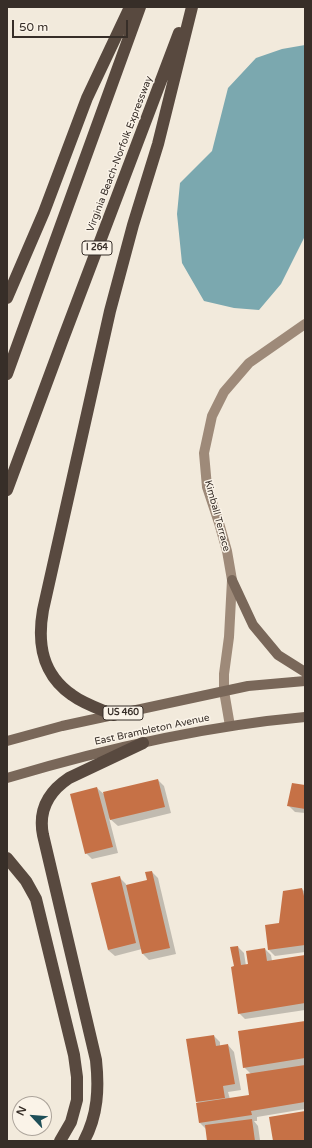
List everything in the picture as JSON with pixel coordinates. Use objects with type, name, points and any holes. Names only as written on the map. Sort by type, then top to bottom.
[{"type":"highway","points":[[7,298],[44,212],[87,98],[130,7]]},
{"type":"highway","points":[[7,374],[140,7]]},
{"type":"highway","name":"Virginia Beach-Norfolk Expressway","points":[[7,490],[62,339],[189,7]]},
{"type":"highway","points":[[114,715],[76,698],[64,689],[57,681],[46,663],[40,642],[40,632],[43,610],[110,311],[135,219],[158,144],[192,7]]},
{"type":"highway","points":[[84,1141],[91,1127],[97,1104],[98,1082],[96,1060],[43,835],[42,816],[49,796],[62,782],[143,743]]},
{"type":"highway","points":[[7,858],[26,881],[36,899],[74,1055],[77,1077],[77,1100],[71,1122],[60,1141]]},
{"type":"main road","points":[[232,580],[252,625],[278,655],[305,672]]},
{"type":"main road","name":"US 460","points":[[7,741],[62,726],[248,686],[305,681]]},
{"type":"main road","name":"East Brambleton Avenue","points":[[7,778],[70,760],[143,743],[230,726],[305,717]]},
{"type":"street","name":"Kimball Terrace","points":[[230,726],[224,691],[225,664],[230,637],[232,580],[220,523],[207,487],[204,453],[212,416],[224,392],[249,363],[305,324]]},
{"type":"water","points":[[305,45],[305,236],[281,284],[259,310],[234,308],[204,301],[182,263],[177,214],[180,183],[212,151],[228,88],[256,58],[282,49]]},
{"type":"building","points":[[158,779],[165,807],[110,820],[103,792]]},
{"type":"building","points":[[292,783],[305,785],[305,809],[287,806]]},
{"type":"building","points":[[97,787],[113,847],[85,854],[70,794]]},
{"type":"building","points":[[152,871],[170,948],[142,954],[126,885],[147,880],[145,872]]},
{"type":"building","points":[[120,876],[136,943],[108,950],[91,883]]},
{"type":"building","points":[[302,888],[305,900],[305,945],[268,950],[265,925],[279,923],[283,891]]},
{"type":"building","points":[[238,946],[241,965],[248,964],[246,951],[265,948],[267,961],[305,955],[305,1003],[238,1014],[231,967],[234,966],[230,947]]},
{"type":"building","points":[[305,1021],[305,1058],[243,1068],[238,1031]]},
{"type":"building","points":[[214,1035],[216,1046],[228,1044],[235,1084],[223,1086],[225,1098],[196,1102],[186,1039]]},
{"type":"building","points":[[305,1065],[305,1102],[251,1111],[252,1115],[199,1123],[196,1103],[249,1095],[246,1074]]},
{"type":"building","points":[[305,1111],[305,1141],[273,1141],[269,1117]]},
{"type":"building","points":[[252,1119],[255,1141],[207,1141],[205,1125]]}]
